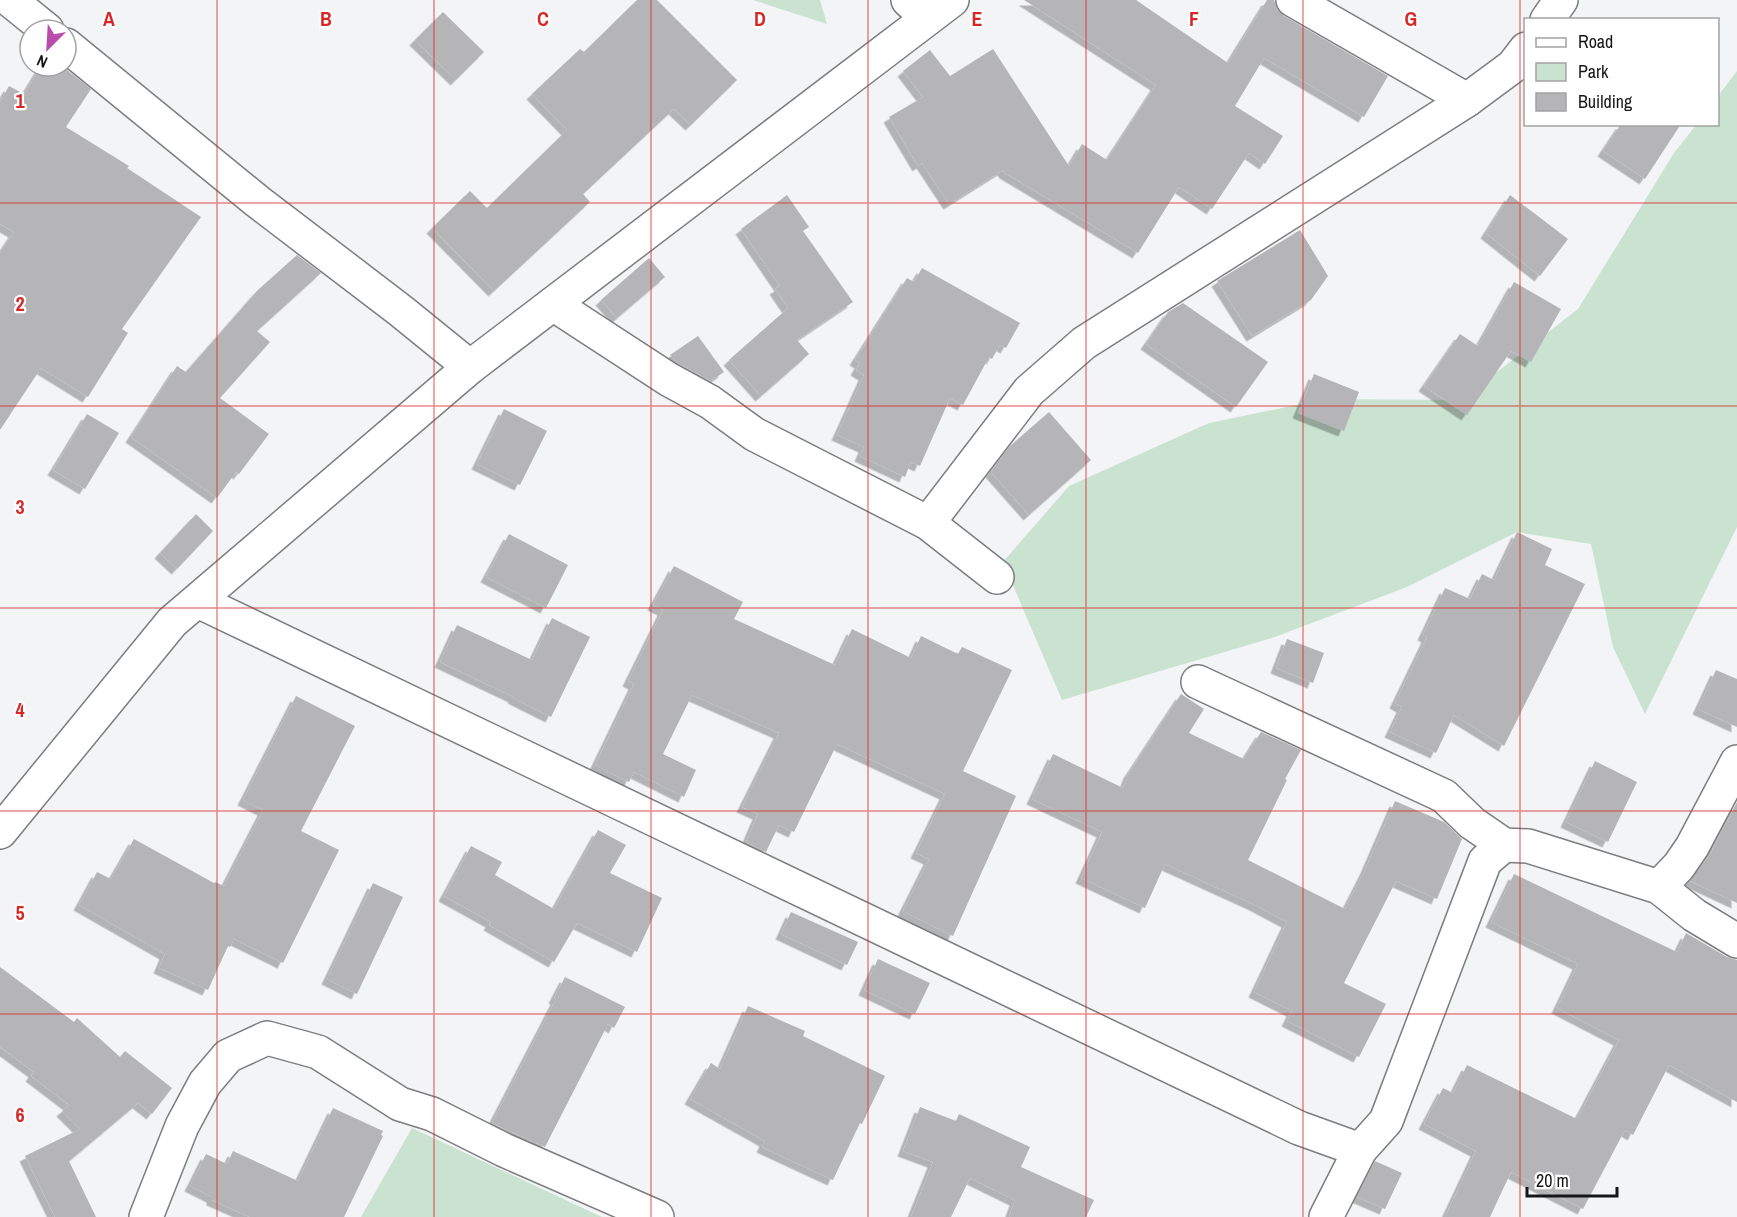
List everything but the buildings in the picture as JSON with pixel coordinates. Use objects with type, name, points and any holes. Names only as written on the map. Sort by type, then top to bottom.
[{"type":"street","points":[[10,0],[32,18]]},
{"type":"street","points":[[1293,0],[1467,100]]},
{"type":"street","points":[[1548,18],[1561,0]]},
{"type":"street","points":[[0,832],[172,622],[470,367],[554,304],[930,6]]},
{"type":"street","points":[[928,523],[1029,391],[1084,343],[1467,100],[1513,66],[1524,52]]},
{"type":"street","points":[[78,55],[257,201],[470,367]]},
{"type":"street","points":[[554,304],[668,379],[710,402],[754,434],[928,523],[997,577]]},
{"type":"street","points":[[198,601],[1288,1123],[1360,1150]]},
{"type":"street","points":[[1198,682],[1444,796],[1472,823],[1504,845],[1528,846],[1659,887],[1694,915],[1737,941]]},
{"type":"street","points":[[1659,887],[1679,866],[1692,847],[1737,762]]},
{"type":"street","points":[[1326,1217],[1360,1150],[1386,1121],[1485,861],[1504,845]]},
{"type":"street","points":[[146,1217],[182,1126],[205,1083],[228,1056],[267,1038],[318,1052],[400,1104],[432,1114],[504,1150],[657,1217]]},
{"type":"green space","points":[[753,0],[820,0],[827,24]]},
{"type":"green space","points":[[1737,71],[1737,527],[1645,714],[1613,647],[1591,544],[1517,532],[1407,587],[1272,638],[1062,700],[1003,562],[1069,486],[1209,423],[1326,399],[1461,400],[1578,309],[1674,153],[1695,126],[1719,126],[1719,95]]},
{"type":"green space","points":[[412,1128],[602,1217],[361,1217]]}]
